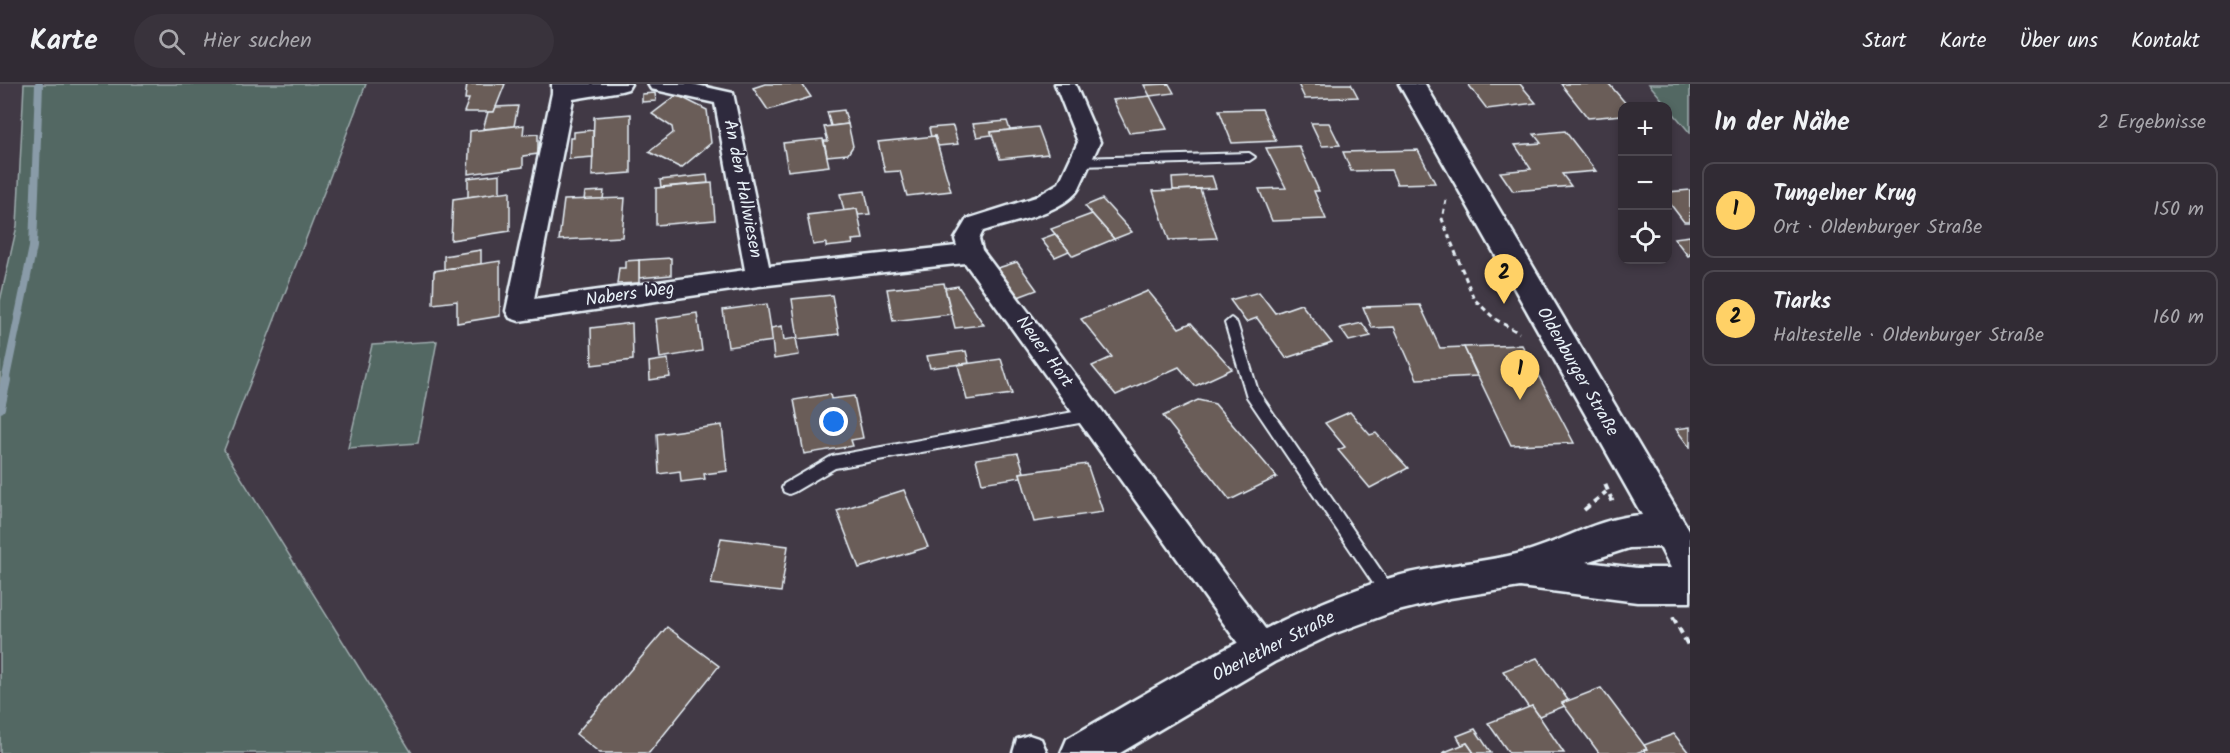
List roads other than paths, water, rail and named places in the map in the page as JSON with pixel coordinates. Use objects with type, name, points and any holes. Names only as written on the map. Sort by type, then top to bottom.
[{"type":"street","points":[[563,89],[621,84]]},
{"type":"street","name":"An den Hallwiesen","points":[[658,84],[725,98],[759,277]]},
{"type":"street","points":[[971,253],[967,239],[975,225],[1044,203],[1068,188],[1089,142],[1065,84]]},
{"type":"street","name":"Oldenburger Straße","points":[[1412,84],[1690,566]]},
{"type":"street","name":"Nabers Weg","points":[[563,89],[519,311],[759,277],[971,253]]},
{"type":"street","name":"Neuer Hort","points":[[971,253],[1261,649]]},
{"type":"street","name":"Oberlether Straße","points":[[1082,753],[1261,649],[1324,619],[1390,596],[1450,581],[1517,571],[1602,539],[1629,532],[1670,530]]},
{"type":"street","name":"Oberlether Straße","points":[[1517,571],[1636,585],[1674,585]]},
{"type":"lane","points":[[1080,162],[1249,157]]},
{"type":"lane","points":[[1231,323],[1252,393],[1390,596]]},
{"type":"lane","points":[[789,488],[832,462],[1090,415]]},
{"type":"waterway","points":[[5,382],[33,247],[39,84]]},
{"type":"waterway","points":[[0,408],[6,380]]},
{"type":"place","name":"Tiarks","points":[[1504,304]]},
{"type":"place","name":"Tungelner Krug","points":[[1520,400]]}]
